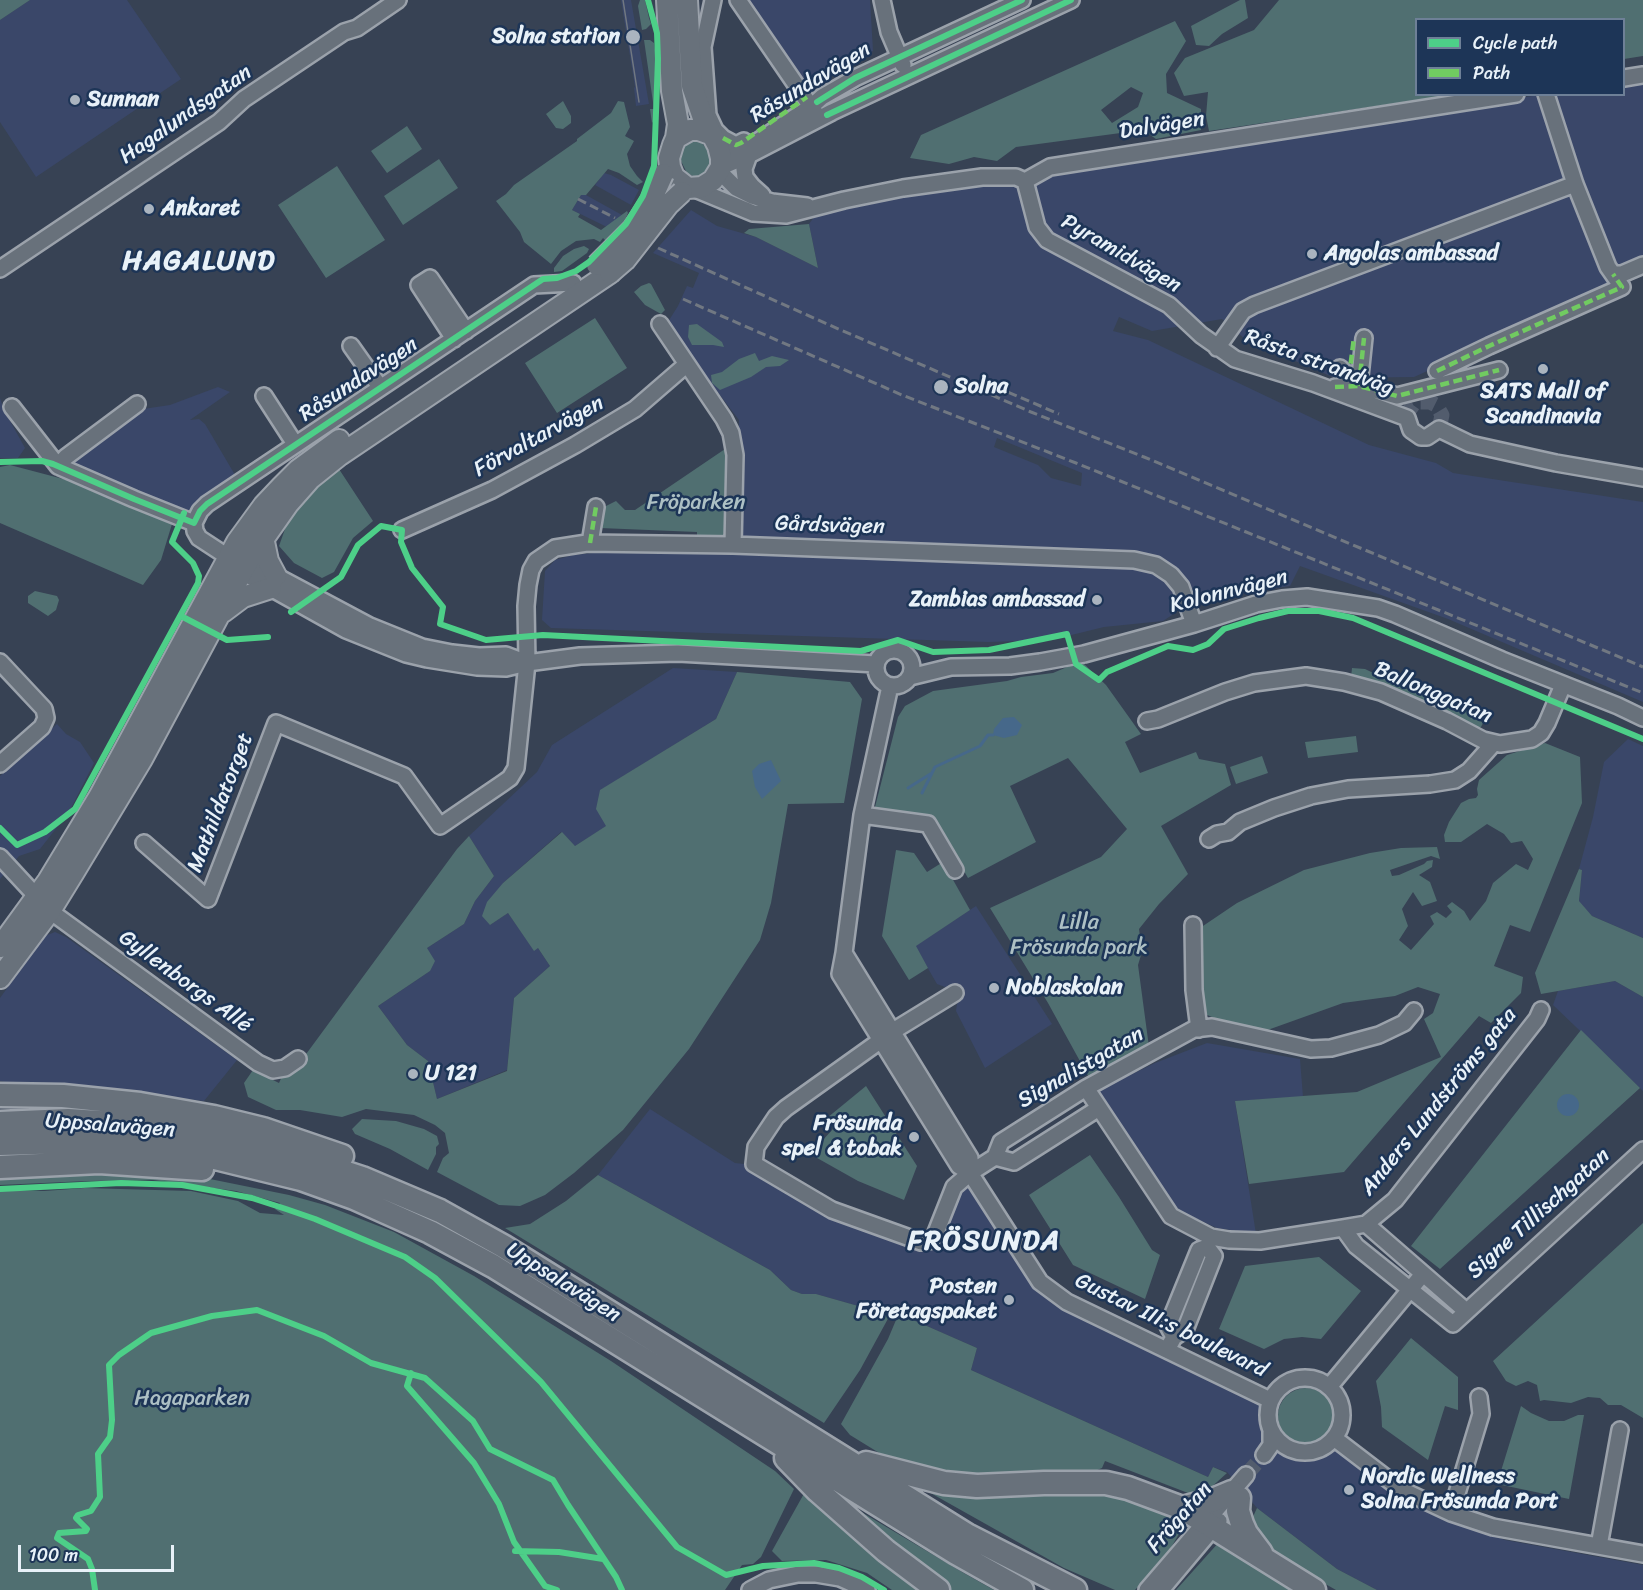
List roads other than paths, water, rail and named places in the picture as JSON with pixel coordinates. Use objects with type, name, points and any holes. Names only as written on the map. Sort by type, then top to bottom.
[{"type":"highway","points":[[4,1093],[141,1104],[214,1117],[263,1129],[379,1169],[440,1211]]},
{"type":"highway","name":"Uppsalavägen","points":[[0,1123],[68,1120],[144,1125],[212,1136],[307,1160],[362,1178],[440,1211],[503,1246],[968,1535],[1075,1590]]},
{"type":"highway","name":"Uppsalavägen","points":[[0,1144],[68,1142],[141,1147],[207,1156],[301,1179],[354,1198],[430,1232],[493,1266],[956,1553],[1022,1590]]},
{"type":"highway","points":[[0,1167],[99,1162],[203,1169],[258,1167]]},
{"type":"highway","points":[[760,1431],[818,1491],[886,1551],[938,1590]]},
{"type":"highway","points":[[841,1456],[944,1483],[977,1486],[1106,1483],[1182,1508],[1314,1590]]},
{"type":"highway","points":[[1182,1508],[1213,1500],[1243,1486]]},
{"type":"highway","points":[[1243,1486],[1238,1511],[1246,1533],[1275,1567]]},
{"type":"main road","points":[[0,978],[44,904],[142,759],[245,566],[288,504],[310,479],[327,465],[603,269],[633,229],[650,203],[676,138],[678,124],[672,91],[667,0]]},
{"type":"main road","points":[[0,947],[44,904],[59,863],[123,756],[228,557],[264,505],[308,463],[573,283],[630,254],[668,205],[688,189],[713,180],[719,152],[696,101],[692,86],[687,0]]},
{"type":"main road","points":[[676,138],[690,130],[699,130],[719,152]]},
{"type":"main road","points":[[666,166],[688,189]]},
{"type":"main road","points":[[217,618],[243,597],[274,582],[263,537]]},
{"type":"street","name":"Hagalundsgatan","points":[[0,269],[219,122],[244,99],[344,32],[357,28],[398,0]]},
{"type":"street","points":[[713,0],[703,47],[708,115],[715,130],[719,152],[736,188],[772,202],[819,207]]},
{"type":"street","points":[[738,0],[813,108]]},
{"type":"street","points":[[882,0],[889,32],[909,77]]},
{"type":"street","name":"Råsundavägen","points":[[719,152],[749,155],[813,108],[822,97],[855,78],[1004,4],[1022,0]]},
{"type":"street","name":"Råsundavägen","points":[[719,152],[752,145],[813,108],[909,77],[1071,0]]},
{"type":"street","points":[[1004,4],[1015,27]]},
{"type":"street","points":[[1625,78],[1643,75]]},
{"type":"street","name":"Dalvägen","points":[[1025,181],[1050,167],[1503,96]]},
{"type":"street","points":[[1437,371],[1489,345],[1622,287],[1608,267],[1575,184],[1547,96]]},
{"type":"street","points":[[749,155],[744,168],[745,177],[752,186],[772,202]]},
{"type":"street","points":[[688,189],[753,213],[786,215],[903,188],[982,177],[1016,177],[1025,181]]},
{"type":"street","name":"Pyramidvägen","points":[[1025,181],[1037,227],[1047,240],[1169,305],[1217,348]]},
{"type":"street","points":[[1217,348],[1243,311],[1254,305],[1575,184]]},
{"type":"street","points":[[1613,274],[1622,274],[1643,265]]},
{"type":"street","name":"Råsundavägen","points":[[194,523],[200,511],[207,504],[534,285],[573,283]]},
{"type":"street","points":[[660,324],[731,432],[735,455],[733,545]]},
{"type":"street","points":[[1335,387],[1349,377],[1358,344]]},
{"type":"street","points":[[351,346],[380,387]]},
{"type":"street","name":"Råsta strandväg","points":[[1217,348],[1236,359],[1313,383],[1407,418],[1411,430],[1421,437],[1435,434],[1439,429],[1470,444],[1556,464],[1608,472],[1640,485]]},
{"type":"street","name":"Förvaltarvägen","points":[[402,530],[492,490],[575,445],[635,409],[687,364]]},
{"type":"street","points":[[1349,377],[1397,396],[1499,370]]},
{"type":"street","points":[[264,396],[295,444]]},
{"type":"street","points":[[58,466],[66,457],[136,404]]},
{"type":"street","points":[[12,407],[58,466],[194,523],[199,538],[274,582],[346,630],[406,654],[453,664],[506,668],[580,656],[678,653],[876,664]]},
{"type":"street","points":[[590,543],[596,507]]},
{"type":"street","name":"Gårdsvägen","points":[[276,723],[404,776],[440,826],[514,773],[527,663],[526,606],[531,570],[536,561],[555,548],[590,543],[733,545],[1134,560],[1156,565],[1171,575],[1180,587],[1194,624]]},
{"type":"street","name":"Kolonnvägen","points":[[909,659],[951,667],[1010,666],[1040,662],[1084,654],[1194,624],[1256,604],[1282,598],[1307,597],[1378,608],[1395,614],[1643,718]]},
{"type":"street","points":[[888,651],[900,651],[909,659],[912,671],[910,677],[901,684],[890,686],[880,680],[876,670],[878,658],[888,651]]},
{"type":"street","points":[[0,662],[45,709],[46,718],[42,727],[0,764]]},
{"type":"street","name":"Kolonnvägen","points":[[910,677],[951,667]]},
{"type":"street","name":"Ballonggatan","points":[[1147,721],[1254,683],[1306,676],[1344,682],[1381,692],[1493,744],[1532,739],[1540,734],[1563,685]]},
{"type":"street","name":"Gustav III:s boulevard","points":[[890,686],[862,815],[840,974],[970,1158],[970,1173],[1041,1282],[1067,1302],[1171,1343],[1270,1400]]},
{"type":"street","name":"Mathildatorget","points":[[144,843],[208,899],[276,723]]},
{"type":"street","name":"Ballonggatan","points":[[1209,839],[1217,834],[1228,832],[1240,822],[1311,796],[1348,789],[1430,784],[1455,780],[1469,771],[1493,744]]},
{"type":"street","points":[[862,815],[928,824],[955,870]]},
{"type":"street","points":[[0,857],[44,904]]},
{"type":"street","name":"Gyllenborgs Allé","points":[[44,904],[258,1063],[273,1070],[285,1068],[298,1059]]},
{"type":"street","points":[[1193,925],[1194,990],[1199,1029]]},
{"type":"street","points":[[886,1036],[955,993]]},
{"type":"street","name":"Anders Lundströms gata","points":[[1086,1088],[1171,1216],[1209,1242],[1260,1241],[1343,1228],[1366,1224],[1395,1200],[1537,1019],[1540,1010]]},
{"type":"street","name":"Signalistgatan","points":[[886,1036],[776,1117],[756,1147],[754,1164],[832,1210],[921,1242],[929,1241],[935,1235],[954,1187],[970,1173],[995,1157],[1001,1142],[1086,1088],[1194,1029],[1212,1027],[1311,1049],[1331,1048],[1379,1035],[1404,1023],[1414,1011]]},
{"type":"street","name":"Signalistgatan","points":[[995,1157],[1014,1162],[1099,1108]]},
{"type":"street","name":"Signe Tillischgatan","points":[[1343,1228],[1356,1246],[1453,1324],[1643,1150]]},
{"type":"street","name":"Signe Tillischgatan","points":[[1366,1224],[1466,1311]]},
{"type":"street","points":[[1171,1343],[1185,1330],[1214,1256],[1209,1242]]},
{"type":"street","points":[[1272,1432],[1282,1444],[1301,1452],[1315,1451],[1334,1438],[1340,1425],[1342,1409],[1339,1399],[1329,1387],[1423,1274]]},
{"type":"street","name":"Gustav III:s boulevard","points":[[1272,1432],[1268,1417],[1270,1400],[1281,1386],[1304,1377],[1318,1380],[1329,1387]]},
{"type":"street","points":[[1451,1513],[1481,1414],[1479,1398]]},
{"type":"street","points":[[1599,1546],[1620,1430]]},
{"type":"street","points":[[1272,1432],[1268,1458],[1292,1449]]},
{"type":"street","points":[[1334,1438],[1402,1490],[1451,1513],[1493,1527],[1643,1554]]},
{"type":"street","name":"Frögatan","points":[[1147,1590],[1243,1486]]},
{"type":"street","name":"Frögatan","points":[[1161,1590],[1208,1525]]},
{"type":"street","points":[[750,1590],[769,1580],[798,1574],[829,1575],[867,1590]]},
{"type":"waterway","points":[[922,793],[935,767],[980,746],[988,735],[993,735]]},
{"type":"waterway","points":[[908,788],[932,773]]},
{"type":"tunnel","points":[[1407,418],[1413,405],[1419,402],[1430,402],[1436,405],[1442,415],[1439,429]]},
{"type":"tunnel","points":[[1246,1475],[1264,1455]]},
{"type":"tram line","points":[[623,0],[639,102]]},
{"type":"railway","points":[[578,199],[615,218]]},
{"type":"railway","points":[[658,248],[1031,412],[1144,457],[1643,667]]},
{"type":"railway","points":[[683,299],[902,395],[1076,463],[1643,693]]},
{"type":"railway","points":[[996,387],[1059,414]]},
{"type":"place","name":"Solna station","points":[[633,37]]},
{"type":"place","name":"Sunnan","points":[[75,100]]},
{"type":"place","name":"Ankaret","points":[[149,209]]},
{"type":"place","name":"Angolas ambassad","points":[[1312,254]]},
{"type":"place","name":"SATS Mall of Scandinavia","points":[[1543,369]]},
{"type":"place","name":"Solna","points":[[941,387]]},
{"type":"place","name":"Zambias ambassad","points":[[1097,600]]},
{"type":"place","name":"Noblaskolan","points":[[994,988]]},
{"type":"place","name":"U 121","points":[[413,1074]]},
{"type":"place","name":"Frösunda spel & tobak","points":[[914,1137]]},
{"type":"place","name":"Posten Företagspaket","points":[[1009,1300]]},
{"type":"place","name":"Nordic Wellness Solna Frösunda Port","points":[[1349,1490]]},
{"type":"district","name":"HAGALUND","points":[[199,262]]},
{"type":"district","name":"FRÖSUNDA","points":[[984,1242]]},
{"type":"park label","name":"Fröparken","points":[[696,503]]},
{"type":"park label","name":"Lilla Frösunda park","points":[[1079,936]]},
{"type":"park label","name":"Hagaparken","points":[[192,1399]]}]
